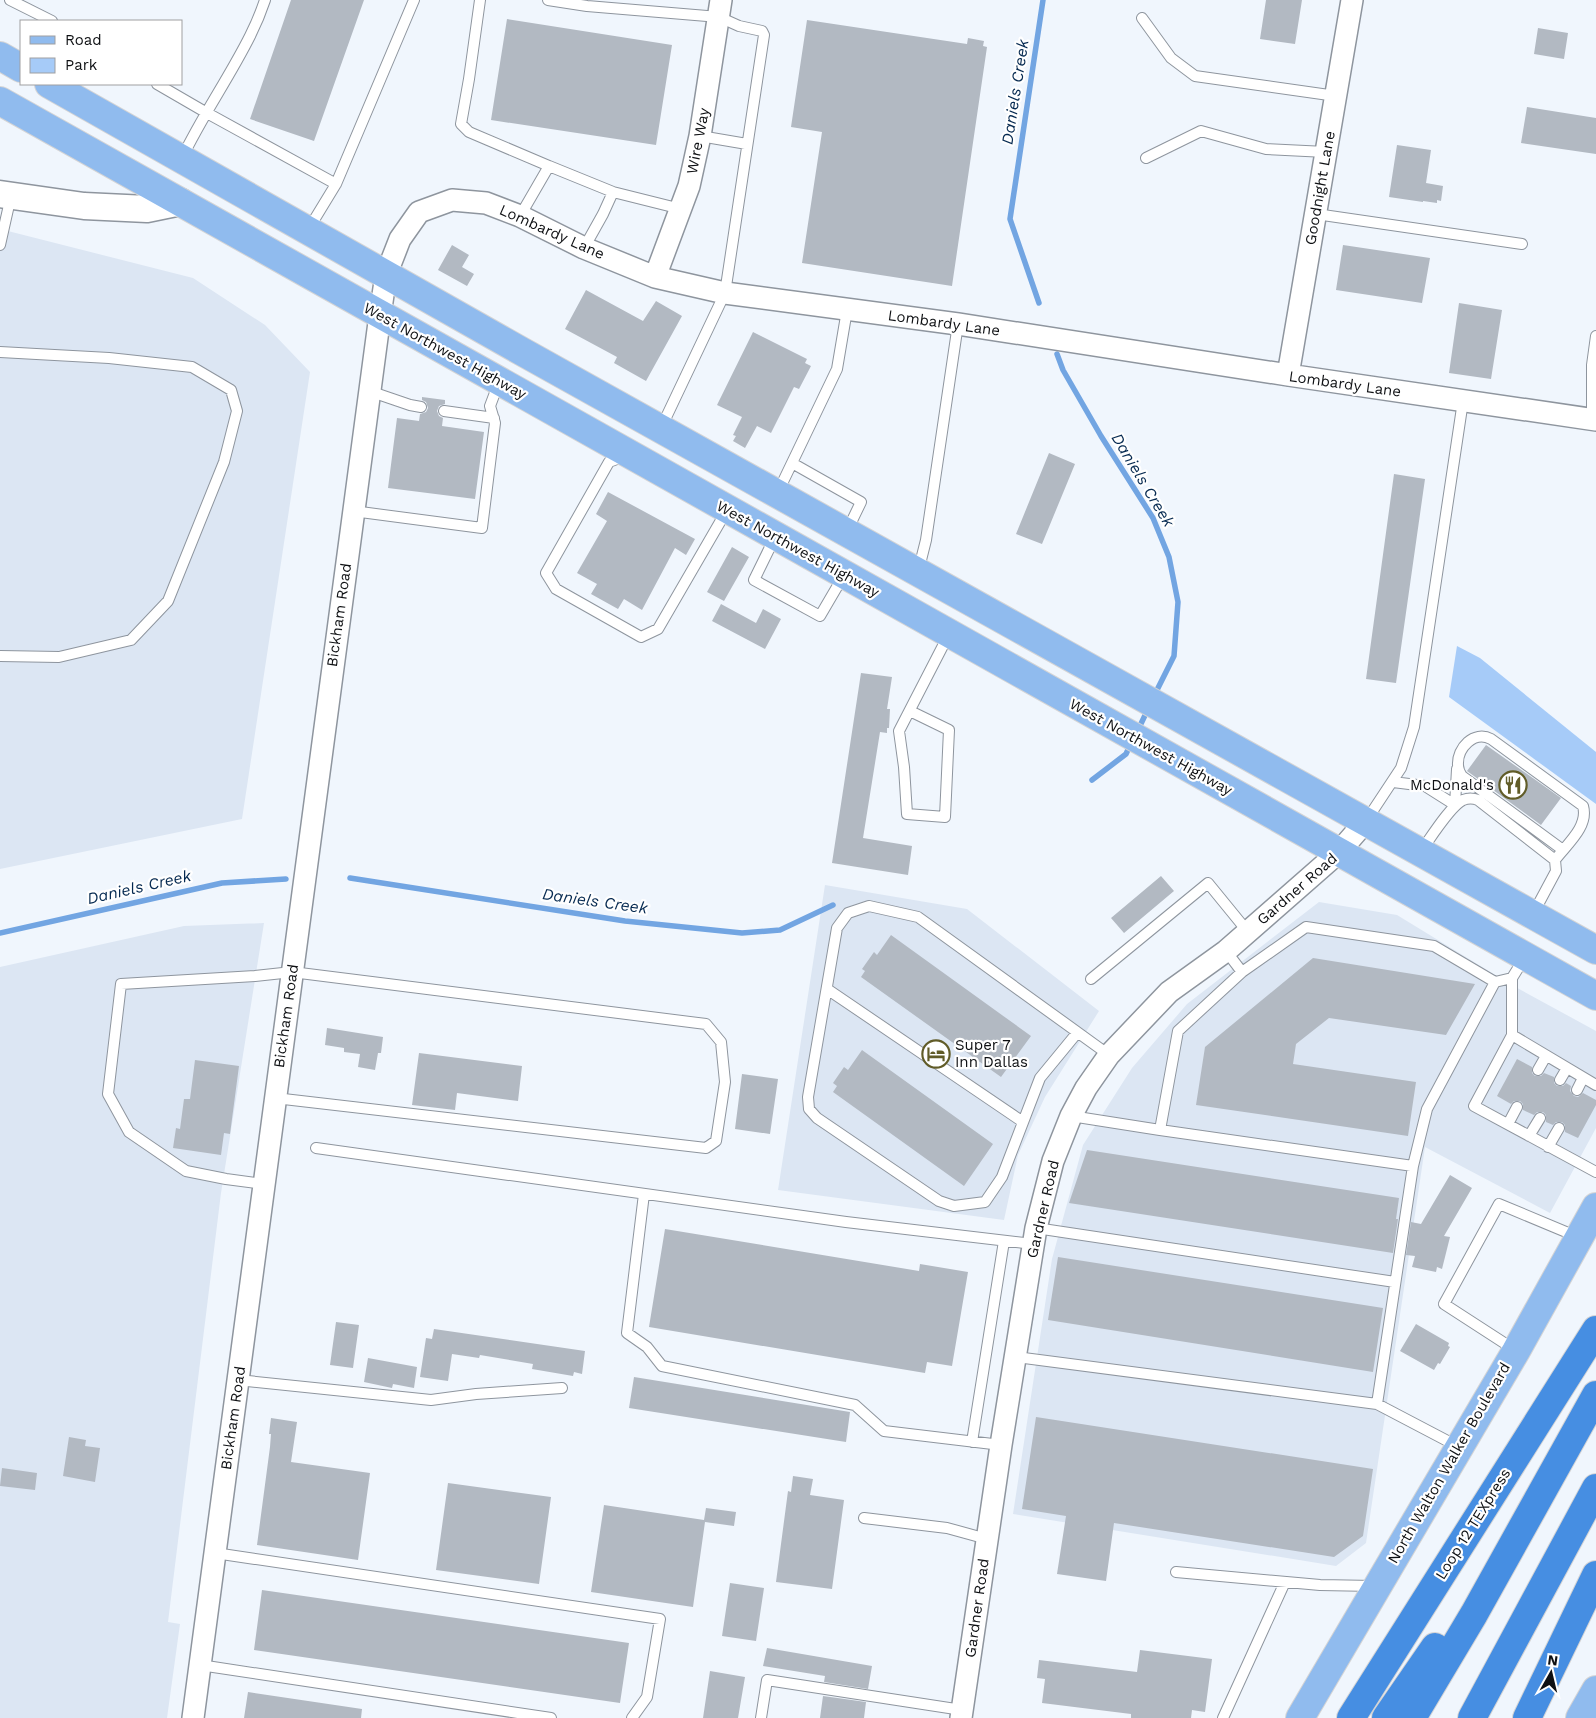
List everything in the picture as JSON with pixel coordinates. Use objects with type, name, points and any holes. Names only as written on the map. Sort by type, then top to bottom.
[{"type":"highway","name":"Loop 12 TEXpress","points":[[1351,1718],[1596,1330]]},
{"type":"highway","points":[[1412,1718],[1474,1614],[1596,1395]]},
{"type":"highway","points":[[1472,1718],[1596,1488]]},
{"type":"highway","points":[[1526,1718],[1596,1575]]},
{"type":"highway","points":[[1386,1718],[1435,1647],[1474,1614]]},
{"type":"main road","points":[[0,56],[20,67]]},
{"type":"main road","points":[[51,85],[654,426],[1596,950]]},
{"type":"main road","name":"West Northwest Highway","points":[[0,101],[1339,852],[1519,967],[1596,996]]},
{"type":"main road","points":[[630,454],[654,426]]},
{"type":"main road","points":[[844,574],[855,537]]},
{"type":"main road","name":"North Walton Walker Boulevard","points":[[1302,1714],[1516,1351],[1596,1207]]},
{"type":"main road","points":[[1580,1718],[1596,1690]]},
{"type":"street","name":"Goodnight Lane","points":[[1288,376],[1352,0]]},
{"type":"street","name":"Wire Way","points":[[655,277],[681,209],[700,136],[720,8]]},
{"type":"street","points":[[6,195],[84,206],[147,209],[181,202]]},
{"type":"street","name":"Lombardy Lane","points":[[380,315],[386,275],[400,239],[419,212],[452,200],[486,203],[520,216],[584,248],[655,277],[725,294],[958,324],[1288,376],[1594,420]]},
{"type":"street","name":"Bickham Road","points":[[193,1718],[380,315]]},
{"type":"street","name":"Gardner Road","points":[[961,1714],[1034,1236],[1053,1161],[1071,1116],[1086,1088],[1110,1055],[1169,992],[1226,951],[1248,932],[1339,852],[1365,822]]},
{"type":"lane","points":[[10,0],[50,20]]},
{"type":"lane","points":[[182,159],[197,127],[207,113],[251,35],[266,0]]},
{"type":"lane","points":[[307,231],[336,184],[414,0]]},
{"type":"lane","points":[[480,0],[461,124],[469,132],[613,192],[681,209]]},
{"type":"lane","points":[[548,0],[587,6],[720,8],[739,26],[762,31],[764,35],[725,294],[654,426]]},
{"type":"lane","points":[[1142,18],[1171,58],[1195,76],[1336,96]]},
{"type":"lane","points":[[159,85],[336,184]]},
{"type":"lane","points":[[1146,158],[1201,131],[1266,148],[1326,152]]},
{"type":"lane","points":[[700,136],[747,144]]},
{"type":"lane","points":[[520,216],[549,166]]},
{"type":"lane","points":[[584,248],[613,192]]},
{"type":"lane","points":[[0,245],[6,195]]},
{"type":"lane","points":[[1316,214],[1522,244]]},
{"type":"lane","points":[[777,494],[837,369],[847,310]]},
{"type":"lane","points":[[918,573],[926,540],[958,324]]},
{"type":"lane","points":[[1594,420],[1592,365],[1596,336]]},
{"type":"lane","points":[[0,352],[109,358],[192,367],[231,390],[237,411],[224,462],[168,601],[131,640],[58,657],[0,656]]},
{"type":"lane","points":[[353,510],[482,528],[495,423],[490,406],[499,382]]},
{"type":"lane","points":[[369,391],[421,407]]},
{"type":"lane","points":[[1365,822],[1401,768],[1414,727],[1463,401]]},
{"type":"lane","points":[[444,411],[494,418]]},
{"type":"lane","points":[[630,454],[609,462],[546,573],[556,589],[640,637],[658,629],[727,509]]},
{"type":"lane","points":[[792,463],[861,502],[855,537]]},
{"type":"lane","points":[[776,536],[754,580],[820,616],[844,574]]},
{"type":"lane","points":[[910,712],[949,730],[945,817],[907,814],[904,767],[899,731],[949,633]]},
{"type":"lane","points":[[1455,805],[1458,758],[1464,746],[1477,735],[1491,738],[1583,806],[1585,811],[1584,818],[1579,830],[1555,860],[1556,871],[1532,915]]},
{"type":"lane","points":[[1458,767],[1462,776],[1563,850]]},
{"type":"lane","points":[[1393,782],[1425,786],[1455,805]]},
{"type":"lane","points":[[1420,853],[1455,805],[1464,799],[1474,798],[1555,860]]},
{"type":"lane","points":[[1090,979],[1208,883],[1248,932]]},
{"type":"lane","points":[[1077,1033],[1040,1078],[1002,1176],[984,1202],[954,1206],[938,1201],[817,1118],[809,1109],[808,1098],[837,928],[848,913],[869,906],[918,917],[1110,1055]]},
{"type":"lane","points":[[1160,1130],[1178,1031],[1242,972],[1306,927],[1434,946],[1495,982]]},
{"type":"lane","points":[[1226,951],[1242,972]]},
{"type":"lane","points":[[1377,1404],[1413,1166],[1427,1109],[1495,982],[1519,967]]},
{"type":"lane","points":[[1519,967],[1512,1035],[1474,1106],[1596,1172]]},
{"type":"lane","points":[[264,1184],[186,1171],[129,1132],[108,1094],[121,984],[292,972],[706,1024],[721,1042],[725,1082],[716,1141],[706,1148],[275,1098]]},
{"type":"lane","points":[[827,989],[1023,1122]]},
{"type":"lane","points":[[1512,1035],[1596,1086]]},
{"type":"lane","points":[[1538,1070],[1546,1056]]},
{"type":"lane","points":[[1560,1080],[1567,1068]]},
{"type":"lane","points":[[1577,1090],[1583,1078]]},
{"type":"lane","points":[[1508,1124],[1517,1107]]},
{"type":"lane","points":[[1071,1116],[1413,1166]]},
{"type":"lane","points":[[1529,1136],[1540,1118]]},
{"type":"lane","points":[[1548,1146],[1559,1128]]},
{"type":"lane","points":[[316,1148],[846,1222],[1004,1241],[1034,1236],[1396,1282]]},
{"type":"lane","points":[[644,1194],[627,1333],[648,1347],[662,1366],[855,1405],[884,1431],[1001,1445]]},
{"type":"lane","points":[[1516,1351],[1444,1304],[1499,1204],[1580,1238]]},
{"type":"lane","points":[[972,1442],[1004,1241]]},
{"type":"lane","points":[[1016,1357],[1377,1404],[1459,1447]]},
{"type":"lane","points":[[238,1380],[431,1400],[476,1394],[562,1388]]},
{"type":"lane","points":[[864,1518],[947,1528],[987,1539]]},
{"type":"lane","points":[[215,1553],[660,1619],[647,1697],[632,1718]]},
{"type":"lane","points":[[1176,1572],[1320,1585],[1377,1586]]},
{"type":"lane","points":[[1223,1718],[1285,1582]]},
{"type":"lane","points":[[200,1665],[552,1718]]},
{"type":"lane","points":[[761,1718],[767,1680],[961,1714]]},
{"type":"shaded area","points":[[0,229],[193,278],[265,325],[310,372],[242,819],[0,869]]},
{"type":"shaded area","name":"Super 7 Inn Dallas","points":[[825,885],[967,909],[1099,1011],[1045,1097],[1018,1155],[1004,1220],[778,1190]]},
{"type":"shaded area","points":[[1319,902],[1397,915],[1510,984],[1596,1031],[1596,1128],[1550,1213],[1425,1147],[1366,1543],[1336,1566],[1013,1514],[1052,1259],[1083,1145],[1132,1068],[1187,1004]]},
{"type":"shaded area","points":[[264,923],[221,1193],[168,1622],[180,1624],[167,1718],[0,1718],[0,967],[184,926]]},
{"type":"green space","points":[[1457,646],[1480,658],[1596,752],[1596,804],[1449,697]]},
{"type":"building","points":[[291,0],[364,0],[314,141],[250,119]]},
{"type":"building","points":[[1266,0],[1302,0],[1295,44],[1260,39]]},
{"type":"building","points":[[507,19],[672,45],[656,145],[491,120]]},
{"type":"building","points":[[807,20],[967,44],[968,38],[984,41],[983,46],[987,47],[952,286],[802,263],[822,132],[791,127]]},
{"type":"building","points":[[1538,28],[1568,33],[1564,59],[1534,54]]},
{"type":"building","points":[[1527,107],[1596,118],[1596,154],[1521,143]]},
{"type":"building","points":[[1397,145],[1431,150],[1426,183],[1443,186],[1441,201],[1437,200],[1437,203],[1423,202],[1389,197]]},
{"type":"building","points":[[452,245],[469,255],[462,267],[474,274],[467,286],[438,270]]},
{"type":"building","points":[[1343,245],[1430,258],[1422,303],[1336,290]]},
{"type":"building","points":[[586,290],[643,321],[656,301],[682,316],[646,381],[614,363],[617,357],[565,329]]},
{"type":"building","points":[[1459,303],[1502,310],[1491,379],[1449,373]]},
{"type":"building","points":[[753,332],[807,359],[805,363],[811,366],[799,389],[794,387],[771,433],[757,426],[745,448],[733,441],[736,436],[733,435],[742,417],[717,405]]},
{"type":"building","points":[[422,397],[445,400],[445,404],[439,406],[437,411],[439,416],[443,418],[442,426],[484,432],[475,499],[388,488],[397,418],[419,421],[420,414],[426,412],[428,408]]},
{"type":"building","points":[[1049,453],[1075,464],[1042,544],[1016,534]]},
{"type":"building","points":[[1394,474],[1425,479],[1396,683],[1366,679]]},
{"type":"building","points":[[608,492],[695,539],[686,555],[675,548],[642,610],[624,599],[618,609],[591,594],[597,584],[577,573],[607,521],[596,514]]},
{"type":"building","points":[[732,547],[749,557],[724,601],[707,592]]},
{"type":"building","points":[[721,604],[756,623],[763,609],[781,619],[765,649],[712,621]]},
{"type":"building","points":[[861,673],[892,677],[887,709],[890,709],[889,728],[887,728],[887,733],[880,732],[863,838],[912,846],[908,875],[832,863]]},
{"type":"building","name":"McDonald's","points":[[1486,745],[1561,798],[1541,825],[1467,771]]},
{"type":"building","points":[[1161,876],[1174,891],[1124,933],[1111,918]]},
{"type":"building","points":[[891,935],[1031,1036],[1001,1077],[861,977],[865,971],[862,969],[874,952],[877,955]]},
{"type":"building","points":[[1313,958],[1475,984],[1446,1035],[1329,1018],[1296,1044],[1293,1064],[1416,1082],[1408,1136],[1196,1105],[1205,1047]]},
{"type":"building","points":[[327,1028],[383,1037],[381,1053],[378,1053],[375,1070],[358,1067],[360,1054],[344,1052],[344,1048],[325,1045]]},
{"type":"building","points":[[862,1050],[993,1144],[964,1186],[833,1092],[837,1086],[833,1083],[844,1067],[848,1070]]},
{"type":"building","points":[[419,1053],[522,1066],[518,1101],[457,1093],[455,1110],[412,1105]]},
{"type":"building","points":[[1517,1059],[1532,1067],[1532,1073],[1535,1076],[1541,1076],[1544,1073],[1554,1077],[1554,1083],[1557,1086],[1563,1086],[1566,1083],[1571,1086],[1570,1091],[1574,1096],[1578,1097],[1583,1093],[1596,1100],[1596,1105],[1578,1138],[1565,1132],[1565,1125],[1562,1122],[1556,1122],[1553,1125],[1546,1122],[1546,1115],[1543,1112],[1537,1112],[1534,1115],[1523,1110],[1523,1104],[1520,1101],[1514,1101],[1511,1104],[1497,1096]]},
{"type":"building","points":[[195,1060],[239,1066],[230,1134],[224,1133],[221,1155],[173,1148],[176,1128],[180,1129],[184,1099],[190,1099]]},
{"type":"building","points":[[742,1074],[778,1079],[770,1134],[735,1129]]},
{"type":"building","points":[[1087,1150],[1399,1198],[1393,1253],[1069,1203]]},
{"type":"building","points":[[1450,1175],[1472,1188],[1444,1236],[1450,1237],[1442,1269],[1437,1267],[1436,1272],[1412,1267],[1415,1256],[1406,1255],[1411,1222],[1421,1224]]},
{"type":"building","points":[[665,1229],[919,1271],[920,1264],[968,1272],[952,1366],[927,1362],[925,1373],[649,1327]]},
{"type":"building","points":[[1058,1257],[1383,1308],[1373,1372],[1048,1320]]},
{"type":"building","points":[[336,1322],[359,1325],[353,1368],[330,1365]]},
{"type":"building","points":[[1416,1324],[1449,1343],[1448,1346],[1450,1347],[1434,1370],[1400,1351]]},
{"type":"building","points":[[434,1329],[585,1351],[582,1374],[574,1372],[573,1376],[532,1369],[533,1364],[480,1355],[479,1358],[452,1354],[448,1381],[420,1377],[426,1338],[432,1339]]},
{"type":"building","points":[[368,1358],[417,1367],[414,1388],[393,1384],[392,1388],[364,1382]]},
{"type":"building","points":[[634,1377],[850,1412],[846,1442],[629,1408]]},
{"type":"building","points":[[1036,1417],[1373,1469],[1363,1536],[1334,1557],[1114,1523],[1106,1581],[1057,1574],[1066,1516],[1022,1509]]},
{"type":"building","points":[[271,1418],[297,1422],[291,1462],[370,1473],[358,1560],[257,1545],[270,1447]]},
{"type":"building","points":[[69,1437],[86,1440],[85,1446],[100,1448],[95,1482],[63,1476]]},
{"type":"building","points":[[2,1468],[37,1473],[35,1490],[0,1486]]},
{"type":"building","points":[[793,1476],[813,1479],[810,1495],[844,1500],[832,1589],[776,1582],[788,1491],[791,1492]]},
{"type":"building","points":[[448,1483],[551,1497],[539,1584],[436,1570]]},
{"type":"building","points":[[604,1505],[704,1520],[706,1508],[736,1512],[734,1526],[705,1522],[693,1607],[591,1592]]},
{"type":"building","points":[[730,1583],[764,1588],[756,1641],[722,1636]]},
{"type":"building","points":[[262,1590],[629,1643],[620,1703],[254,1650]]},
{"type":"building","points":[[767,1648],[872,1666],[868,1689],[824,1682],[825,1676],[763,1666]]},
{"type":"building","points":[[1140,1650],[1212,1659],[1205,1712],[1192,1710],[1191,1718],[1131,1718],[1131,1714],[1042,1703],[1045,1679],[1037,1678],[1039,1660],[1137,1672]]},
{"type":"building","points":[[710,1671],[745,1677],[738,1718],[703,1718]]},
{"type":"building","points":[[248,1692],[362,1709],[361,1718],[244,1718]]},
{"type":"building","points":[[823,1696],[866,1702],[864,1718],[820,1718]]},
{"type":"waterway","name":"Daniels Creek","points":[[1039,303],[1010,219],[1043,0]]},
{"type":"waterway","name":"Daniels Creek","points":[[1057,354],[1063,370],[1101,436],[1153,518],[1169,557],[1178,602],[1174,656],[1154,696]]},
{"type":"waterway","name":"Daniels Creek","points":[[1138,730],[1148,709]]},
{"type":"waterway","name":"Daniels Creek","points":[[1092,780],[1126,754],[1131,743]]},
{"type":"waterway","name":"Daniels Creek","points":[[350,878],[625,921],[742,933],[780,930],[833,905]]},
{"type":"waterway","name":"Daniels Creek","points":[[0,933],[222,883],[286,879]]},
{"type":"place","name":"McDonald's","points":[[1513,785]]},
{"type":"place","name":"Super 7 Inn Dallas","points":[[936,1054]]}]
